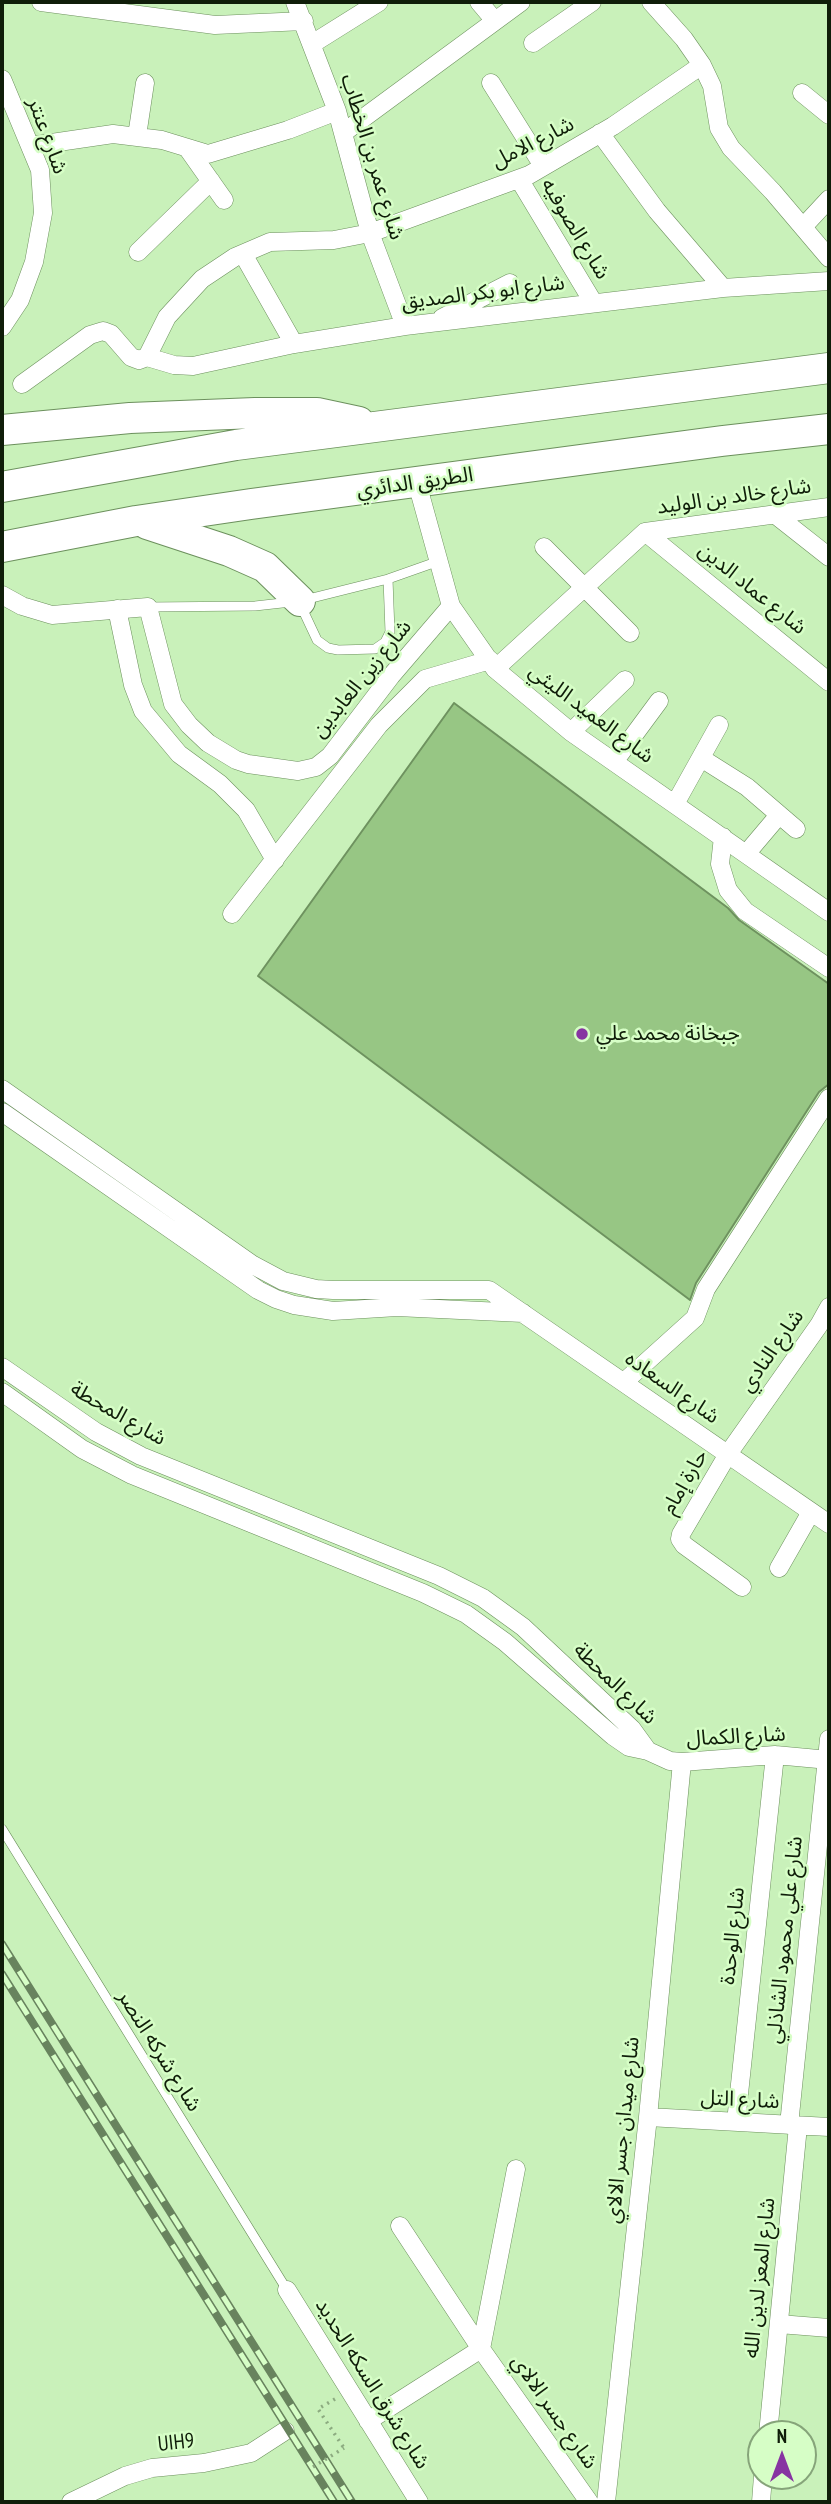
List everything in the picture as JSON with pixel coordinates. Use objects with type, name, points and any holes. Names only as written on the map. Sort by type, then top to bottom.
[{"type":"highway","points":[[2,487],[236,445],[829,368]]},
{"type":"highway","points":[[2,430],[130,418],[255,413],[317,413],[380,427]]},
{"type":"highway","name":"الطريق الدائري","points":[[2,547],[136,521],[722,441],[829,429]]},
{"type":"highway","points":[[136,521],[217,546],[265,567],[300,601]]},
{"type":"street","points":[[41,2],[215,25],[304,21]]},
{"type":"street","name":"شارع عمر بن الخطاب","points":[[295,2],[337,111],[370,233],[405,326]]},
{"type":"street","points":[[312,44],[379,2]]},
{"type":"street","points":[[479,2],[495,21]]},
{"type":"street","points":[[343,133],[521,2]]},
{"type":"street","points":[[534,43],[592,2]]},
{"type":"street","points":[[651,2],[684,39],[702,65],[712,86],[719,128],[731,148],[829,258]]},
{"type":"street","name":"شارع الامل","points":[[147,357],[167,317],[202,279],[243,254],[270,242],[334,240],[370,233],[519,179],[600,133],[702,65]]},
{"type":"street","name":"شارع عنتر","points":[[2,79],[40,170],[43,213],[34,262],[20,300],[2,327]]},
{"type":"street","points":[[137,136],[145,83]]},
{"type":"street","points":[[491,83],[543,166]]},
{"type":"street","points":[[802,93],[829,115]]},
{"type":"street","points":[[31,146],[113,134],[162,140],[208,154],[224,151],[337,111]]},
{"type":"street","points":[[600,133],[657,211],[723,288]]},
{"type":"street","points":[[188,149],[224,200]]},
{"type":"street","name":"شارع الصوفيه","points":[[519,179],[593,302]]},
{"type":"street","points":[[138,252],[211,181]]},
{"type":"street","points":[[803,227],[829,199]]},
{"type":"street","points":[[243,254],[294,344]]},
{"type":"street","name":"شارع ابو بكر الصديق","points":[[22,384],[90,335],[103,331],[111,334],[131,357],[139,360],[147,357],[174,365],[194,366],[294,344],[405,326],[723,288],[829,281]]},
{"type":"street","points":[[437,323],[447,314],[510,283]]},
{"type":"street","name":"شارع العميد الليثي","points":[[416,483],[451,606],[492,664],[571,732],[829,912]]},
{"type":"street","name":"شارع خالد بن الوليد","points":[[645,532],[829,507]]},
{"type":"street","points":[[777,516],[829,557]]},
{"type":"street","name":"شارع زين العابدين","points":[[232,914],[379,725],[425,679],[492,664],[584,588],[645,532]]},
{"type":"street","name":"شارع عماد الدين","points":[[645,532],[829,682]]},
{"type":"street","points":[[544,547],[630,633]]},
{"type":"street","points":[[2,595],[22,606],[52,615],[148,607]]},
{"type":"street","name":"شارع زين العابدين","points":[[148,607],[173,704],[189,725],[208,743],[236,760],[298,771],[316,767],[330,756],[391,676],[451,606]]},
{"type":"street","points":[[117,609],[133,685],[143,711],[155,729],[179,754],[219,784],[246,810],[275,860]]},
{"type":"street","points":[[571,732],[625,680]]},
{"type":"street","points":[[614,762],[659,701]]},
{"type":"street","points":[[675,804],[719,725]]},
{"type":"street","points":[[701,758],[747,788],[796,830]]},
{"type":"street","points":[[219,784],[236,760]]},
{"type":"street","points":[[746,854],[779,815]]},
{"type":"street","points":[[723,837],[720,864],[728,890],[745,911],[829,968]]},
{"type":"street","points":[[2,1089],[267,1274],[283,1281],[316,1289],[524,1313]]},
{"type":"street","points":[[624,1382],[695,1318],[706,1289],[829,1098]]},
{"type":"street","points":[[2,1112],[267,1295],[294,1306],[333,1311],[397,1299]]},
{"type":"street","name":"شارع السعاده","points":[[397,1299],[489,1290],[829,1524]]},
{"type":"street","name":"شارع النادي","points":[[728,1454],[824,1329],[829,1307]]},
{"type":"street","name":"شارع المحطة","points":[[2,1367],[74,1418],[129,1450],[439,1576],[483,1598],[523,1627],[632,1728],[648,1751]]},
{"type":"street","name":"شارع المحطة","points":[[2,1392],[82,1449],[132,1475],[423,1592],[466,1614],[505,1642],[613,1737],[629,1747],[648,1751]]},
{"type":"street","name":"حارة إمام","points":[[728,1454],[680,1539],[684,1545],[742,1587]]},
{"type":"street","points":[[779,1568],[811,1512]]},
{"type":"street","name":"شارع علي محمود الشاذلي","points":[[793,2126],[829,1739]]},
{"type":"street","name":"شارع الكمال","points":[[648,1751],[670,1761],[682,1762],[775,1755],[828,1760]]},
{"type":"street","name":"شارع الوحدة","points":[[736,2122],[775,1755]]},
{"type":"street","name":"شارع ميدان جسر الالاي","points":[[606,2502],[648,2118],[682,1762]]},
{"type":"street","name":"شارع التل","points":[[648,2118],[829,2127]]},
{"type":"street","name":"شارع المعز لدين الله","points":[[769,2420],[793,2126]]},
{"type":"street","name":"شارع جسر الالاي","points":[[481,2349],[516,2169]]},
{"type":"street","name":"شارع جسر الالاي","points":[[400,2226],[481,2349],[589,2502]]},
{"type":"street","name":"شارع شرق السكه الحديد","points":[[287,2290],[419,2502]]},
{"type":"street","points":[[779,2324],[829,2328]]},
{"type":"street","points":[[368,2421],[481,2349]]},
{"type":"street","name":"UIH9","points":[[71,2502],[107,2483],[143,2471],[204,2463],[251,2453],[285,2431]]},
{"type":"lane","points":[[148,607],[255,606],[300,601],[388,579],[439,561]]},
{"type":"lane","points":[[300,601],[313,634],[328,648],[375,649],[385,642],[390,632],[388,579]]},
{"type":"lane","name":"شارع شركه النصر","points":[[2,1829],[287,2290]]},
{"type":"path","points":[[285,2431],[313,2467],[344,2448],[318,2409]]},
{"type":"building","name":"جبخانة محمد علي","points":[[454,703],[728,908],[739,920],[829,984],[829,1084],[819,1092],[696,1283],[690,1300],[258,976]]},
{"type":"railway","points":[[2,1944],[352,2502]]},
{"type":"railway","points":[[2,1974],[334,2502]]},
{"type":"place","name":"جبخانة محمد علي","points":[[582,1034]]}]
